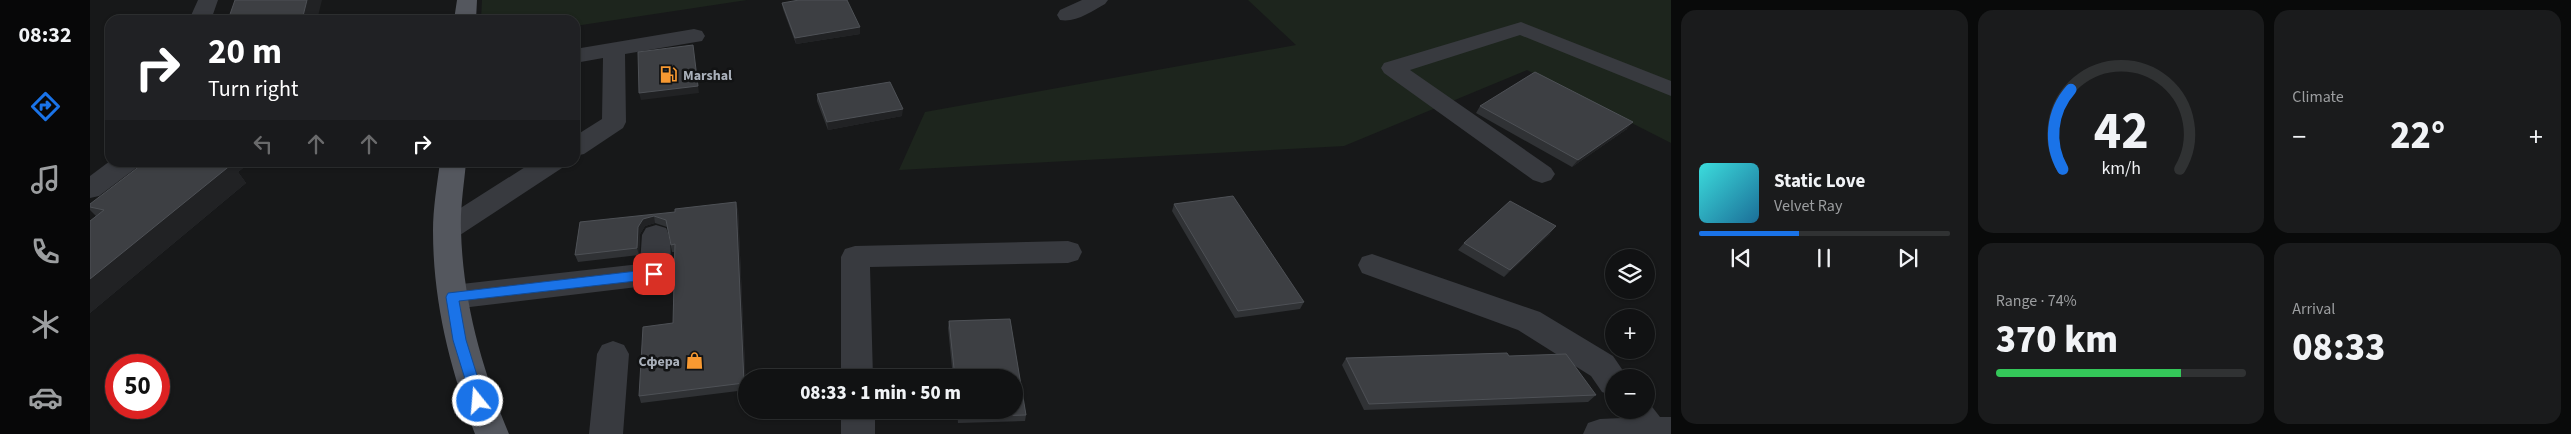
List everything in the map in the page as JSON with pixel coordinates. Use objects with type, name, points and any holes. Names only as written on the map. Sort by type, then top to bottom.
[{"type":"main road","points":[[466,15],[467,0]]},
{"type":"main road","points":[[453,167],[447,230],[452,297],[460,340],[478,401],[492,434]]},
{"type":"street","points":[[202,15],[208,0]]},
{"type":"street","points":[[1068,15],[1098,0]]},
{"type":"street","points":[[1542,174],[1392,68],[1521,28],[1671,89]]},
{"type":"street","points":[[580,55],[694,36]]},
{"type":"street","points":[[580,145],[614,122],[614,48]]},
{"type":"street","points":[[90,189],[120,167]]},
{"type":"street","points":[[447,230],[544,167]]},
{"type":"street","points":[[452,297],[654,274],[656,234]]},
{"type":"street","points":[[857,369],[855,257],[1068,252]]},
{"type":"street","points":[[1372,266],[1530,321],[1602,366],[1605,370]]},
{"type":"street","points":[[606,434],[612,354]]},
{"type":"street","points":[[858,419],[858,434]]},
{"type":"street","points":[[1600,434],[1652,425]]},
{"type":"shaded area","points":[[482,0],[747,0],[580,25],[580,15],[481,15]]},
{"type":"shaded area","points":[[1248,0],[1671,0],[1671,143],[1527,70],[1344,146],[899,170],[925,112],[1296,45]]},
{"type":"building","points":[[235,0],[307,0],[303,15],[230,15]]},
{"type":"building","points":[[799,0],[847,0],[860,27],[795,38],[782,3]]},
{"type":"building","points":[[693,45],[698,86],[639,93],[638,52]]},
{"type":"building","points":[[1535,72],[1633,122],[1578,160],[1480,106]]},
{"type":"building","points":[[890,82],[903,109],[827,122],[817,94]]},
{"type":"building","points":[[138,167],[228,167],[90,279],[90,221],[104,210],[90,207],[90,204]]},
{"type":"building","points":[[1233,196],[1304,302],[1238,311],[1174,204]]},
{"type":"building","points":[[1510,201],[1556,226],[1510,270],[1464,243]]},
{"type":"building","points":[[736,202],[743,369],[738,369],[738,384],[639,396],[643,327],[673,323],[675,244],[671,245],[666,220],[654,216],[643,219],[638,227],[637,248],[575,255],[580,222],[675,212],[675,209]]},
{"type":"building","points":[[1010,319],[1018,369],[954,369],[949,321]]},
{"type":"building","points":[[1507,353],[1509,356],[1566,354],[1596,395],[1369,404],[1346,358]]},
{"type":"building","points":[[1023,397],[1026,415],[1023,415]]},
{"type":"place","name":"Marshal","points":[[669,75]]},
{"type":"place","name":"Сфера","points":[[694,361]]},
{"type":"route","points":[[478,401],[460,340],[452,297],[654,274]]}]
